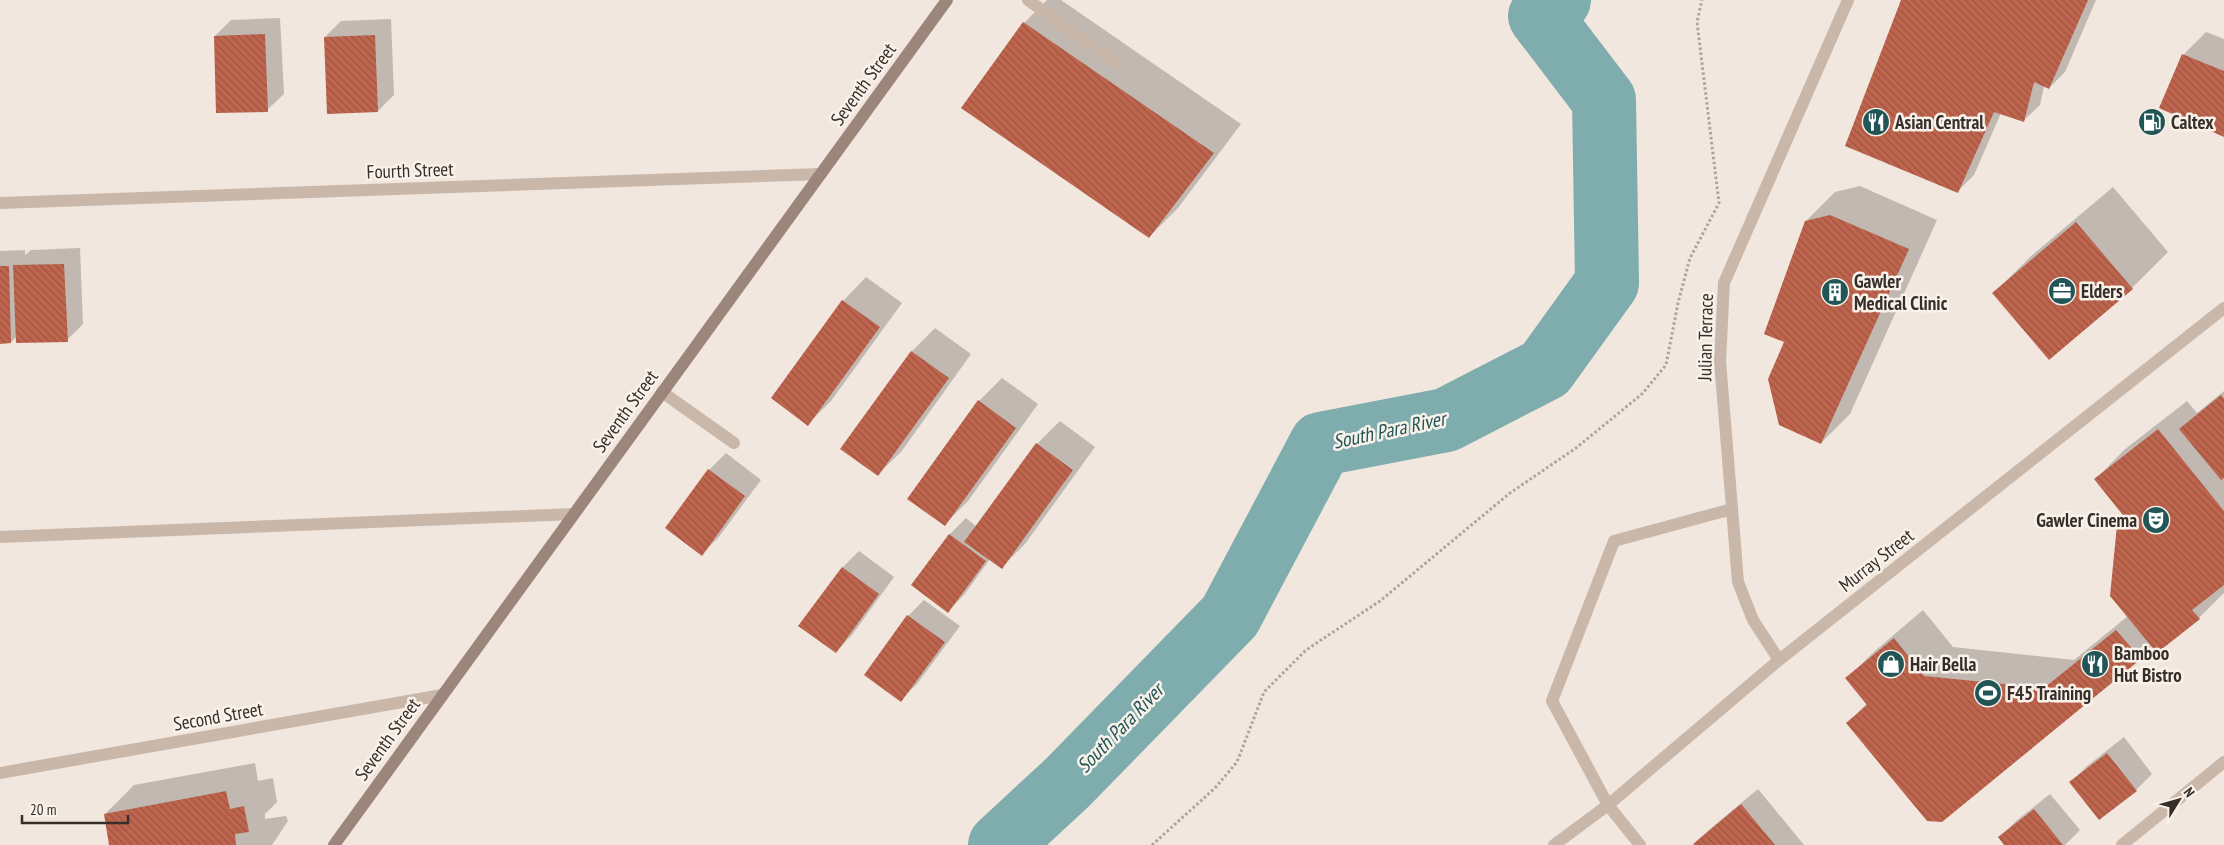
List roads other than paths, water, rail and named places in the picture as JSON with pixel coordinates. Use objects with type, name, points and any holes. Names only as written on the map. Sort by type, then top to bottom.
[{"type":"main road","name":"Seventh Street","points":[[334,845],[947,0]]},
{"type":"street","points":[[1028,0],[1118,64]]},
{"type":"street","name":"Julian Terrace","points":[[1779,660],[1753,620],[1738,582],[1720,361],[1724,283],[1848,0]]},
{"type":"street","name":"Fourth Street","points":[[0,203],[821,174]]},
{"type":"street","name":"Murray Street","points":[[1554,845],[1608,805],[1779,660],[2224,308]]},
{"type":"street","points":[[662,392],[734,443]]},
{"type":"street","points":[[1640,845],[1608,805],[1552,701],[1614,542],[1732,509]]},
{"type":"street","points":[[0,537],[574,514]]},
{"type":"street","name":"Second Street","points":[[0,773],[442,695]]},
{"type":"street","points":[[2122,845],[2224,762]]},
{"type":"waterway","name":"South Para River","points":[[1000,845],[1067,783],[1230,616],[1321,444],[1446,420],[1545,369],[1607,283],[1604,100],[1540,16],[1559,0]]},
{"type":"place","name":"Asian Central","points":[[1876,122]]},
{"type":"place","name":"Caltex","points":[[2152,122]]},
{"type":"place","name":"Elders","points":[[2062,291]]},
{"type":"place","name":"Gawler Medical Clinic","points":[[1835,292]]},
{"type":"place","name":"Gawler Cinema","points":[[2156,520]]},
{"type":"place","name":"Hair Bella","points":[[1891,664]]},
{"type":"place","name":"Bamboo Hut Bistro","points":[[2095,664]]},
{"type":"place","name":"F45 Training","points":[[1988,693]]}]
